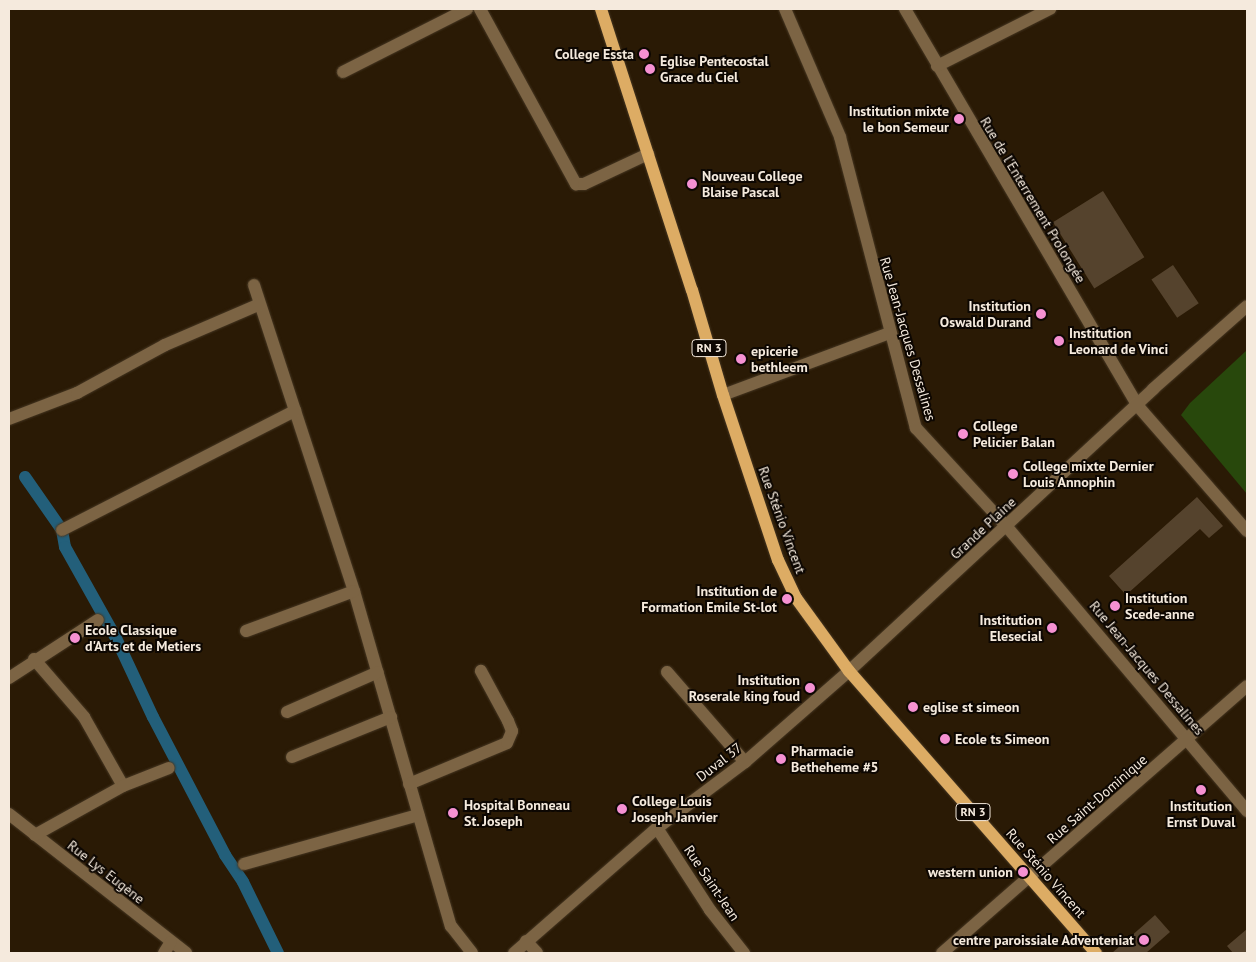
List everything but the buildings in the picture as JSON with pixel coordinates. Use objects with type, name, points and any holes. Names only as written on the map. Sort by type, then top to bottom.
[{"type":"main road","name":"Rue Sténio Vincent","points":[[601,9],[723,395],[778,560],[796,598],[850,671],[1096,953]]},
{"type":"street","points":[[343,72],[467,9]]},
{"type":"street","points":[[480,9],[576,184],[584,184],[648,154]]},
{"type":"street","name":"Rue Jean-Jacques Dessalines","points":[[785,9],[840,137],[916,428],[1007,527],[1247,810]]},
{"type":"street","name":"Rue de l'Enterrement Prolongée","points":[[906,9],[937,66],[1136,404],[1247,531]]},
{"type":"street","points":[[937,66],[1050,9]]},
{"type":"street","points":[[254,285],[354,591],[451,926],[472,953]]},
{"type":"street","points":[[9,419],[77,393],[164,345],[260,304]]},
{"type":"street","name":"Grande Plaine","points":[[850,671],[1007,527],[1136,404],[1247,306]]},
{"type":"street","points":[[723,395],[890,333]]},
{"type":"street","points":[[62,530],[295,411]]},
{"type":"street","points":[[246,631],[354,591]]},
{"type":"street","points":[[9,678],[34,659],[98,620]]},
{"type":"street","points":[[34,659],[84,717],[123,786]]},
{"type":"street","points":[[409,784],[508,743],[512,731],[481,671]]},
{"type":"street","name":"Duval 37","points":[[514,953],[657,828],[744,762],[850,671]]},
{"type":"street","points":[[287,712],[378,672]]},
{"type":"street","points":[[667,672],[744,762]]},
{"type":"street","name":"Rue Saint-Dominique","points":[[942,953],[1247,686]]},
{"type":"street","points":[[292,757],[391,717]]},
{"type":"street","points":[[35,835],[123,786],[169,768]]},
{"type":"street","name":"Rue Lys Eugène","points":[[9,814],[186,953]]},
{"type":"street","points":[[244,864],[418,815]]},
{"type":"street","name":"Rue Saint-Jean","points":[[657,828],[710,910],[744,953]]},
{"type":"street","points":[[526,941],[536,953]]},
{"type":"street","points":[[164,953],[171,942]]},
{"type":"green space","points":[[1247,350],[1247,494],[1181,415],[1190,403]]},
{"type":"waterway","points":[[25,477],[62,530],[65,547],[115,636],[153,717],[225,855],[243,882],[278,953]]},
{"type":"place","name":"College Essta","points":[[644,54]]},
{"type":"place","name":"Eglise Pentecostal Grace du Ciel","points":[[650,69]]},
{"type":"place","name":"Institution mixte le bon Semeur","points":[[959,119]]},
{"type":"place","name":"Nouveau College Blaise Pascal","points":[[692,184]]},
{"type":"place","name":"Institution Oswald Durand","points":[[1041,314]]},
{"type":"place","name":"Institution Leonard de Vinci","points":[[1059,341]]},
{"type":"place","name":"epicerie bethleem","points":[[741,359]]},
{"type":"place","name":"College Pelicier Balan","points":[[963,434]]},
{"type":"place","name":"College mixte Dernier Louis Annophin","points":[[1013,474]]},
{"type":"place","name":"Institution de Formation Emile St-lot","points":[[787,599]]},
{"type":"place","name":"Institution Scede-anne","points":[[1115,606]]},
{"type":"place","name":"Institution Elesecial","points":[[1052,628]]},
{"type":"place","name":"Ecole Classique d'Arts et de Metiers","points":[[75,638]]},
{"type":"place","name":"Institution Roserale king foud","points":[[810,688]]},
{"type":"place","name":"eglise st simeon","points":[[913,707]]},
{"type":"place","name":"Ecole ts Simeon","points":[[945,739]]},
{"type":"place","name":"Pharmacie Betheheme #5","points":[[781,759]]},
{"type":"place","name":"Institution Ernst Duval","points":[[1201,790]]},
{"type":"place","name":"College Louis Joseph Janvier","points":[[622,809]]},
{"type":"place","name":"Hospital Bonneau St. Joseph","points":[[453,813]]},
{"type":"place","name":"western union","points":[[1023,872]]},
{"type":"place","name":"centre paroissiale Adventeniat","points":[[1144,940]]}]
